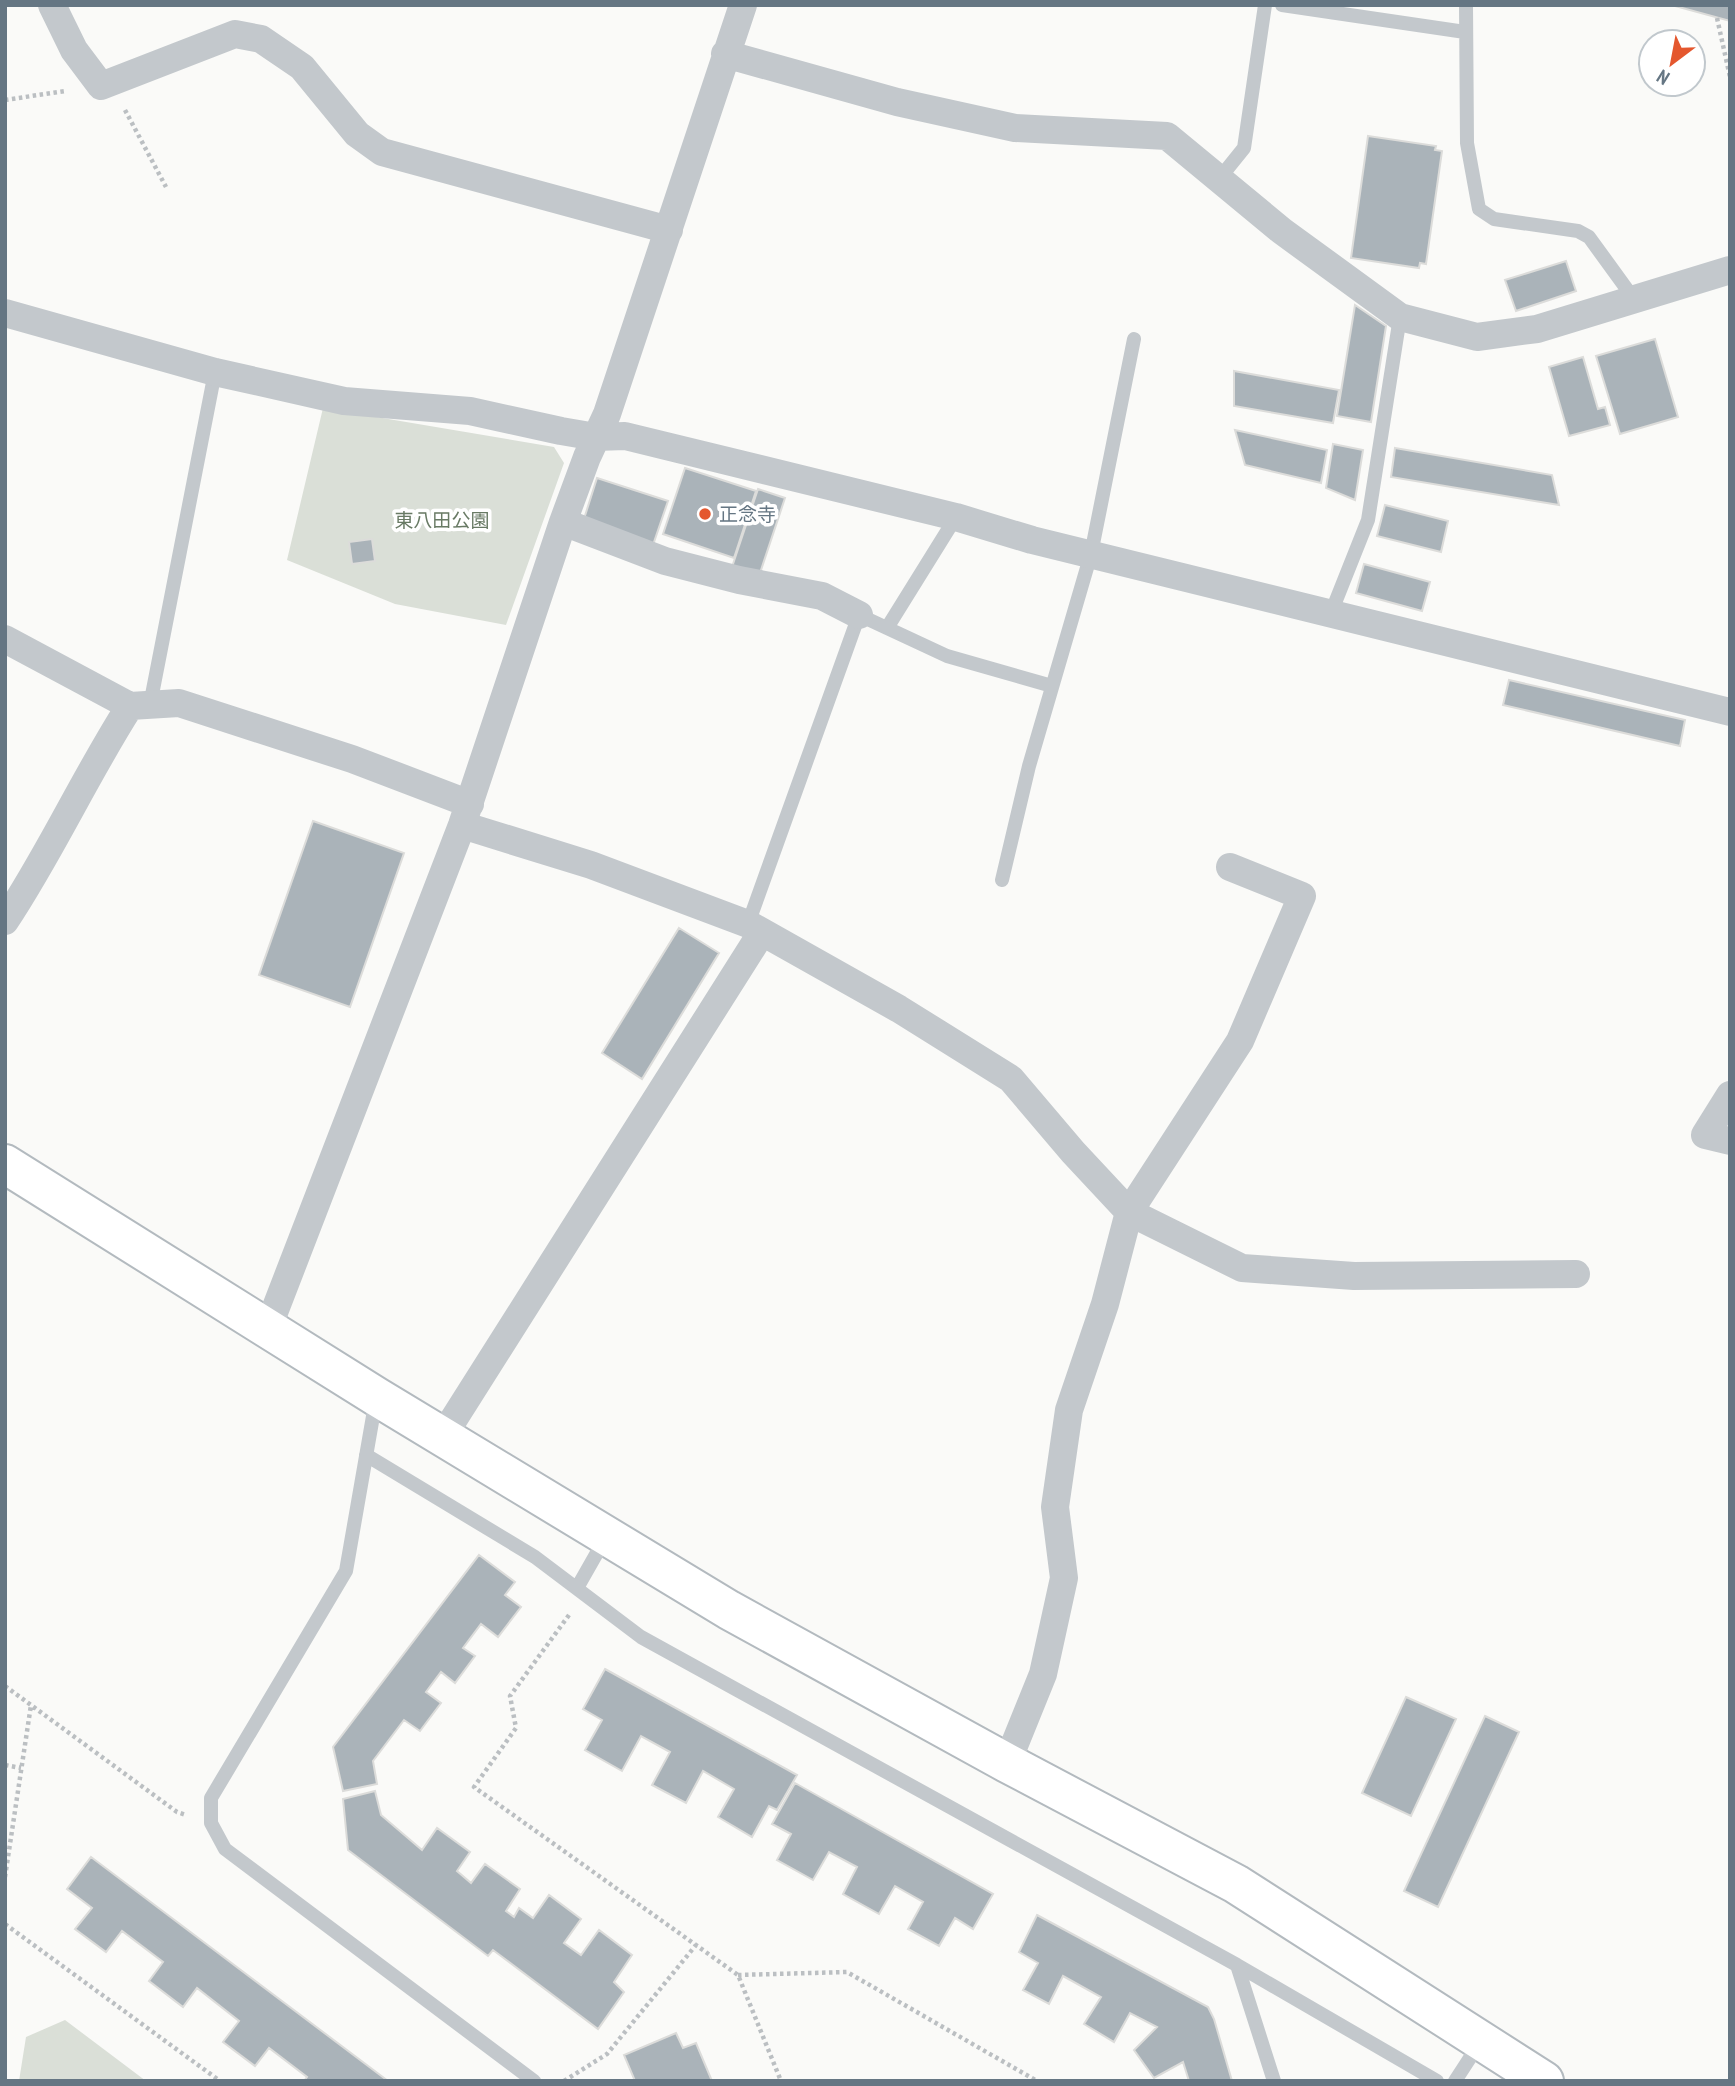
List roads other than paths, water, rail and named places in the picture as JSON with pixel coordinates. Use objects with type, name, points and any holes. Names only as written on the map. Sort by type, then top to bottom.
[{"type":"street","points":[[52,5],[74,50],[105,84],[235,34],[261,39],[302,67],[357,134],[382,152],[669,230]]},
{"type":"street","points":[[268,1328],[466,814],[563,522],[587,457],[607,414],[743,5]]},
{"type":"street","points":[[725,54],[897,102],[1015,128],[1167,136],[1282,231],[1400,317],[1477,337],[1537,329],[1730,270]]},
{"type":"street","points":[[5,313],[215,372],[344,401],[470,411],[596,437],[625,436],[956,517],[1032,540],[1730,712]]},
{"type":"street","points":[[563,522],[665,561],[740,580],[822,596],[859,615]]},
{"type":"street","points":[[5,639],[140,705],[179,703],[352,759],[466,814],[755,928],[899,1009],[1011,1079],[1129,1212],[1242,1268],[1354,1276],[1576,1274]]},
{"type":"street","points":[[5,921],[26,890],[107,742],[140,705]]},
{"type":"street","points":[[1007,1763],[1043,1674],[1064,1578],[1055,1507],[1069,1410],[1105,1304],[1129,1212],[1240,1041],[1302,897],[1230,867]]},
{"type":"street","points":[[443,1436],[755,928]]},
{"type":"street","points":[[1730,1096],[1705,1135],[1730,1141]]},
{"type":"street","points":[[5,1164],[376,1397],[729,1609],[1007,1763],[1236,1884],[1544,2081]]},
{"type":"lane","points":[[1219,179],[1244,148],[1265,5]]},
{"type":"lane","points":[[1282,5],[1465,32]]},
{"type":"lane","points":[[1466,5],[1467,143],[1479,209],[1494,219],[1578,231],[1589,237],[1634,299]]},
{"type":"lane","points":[[1331,613],[1368,520],[1400,317]]},
{"type":"lane","points":[[1002,880],[1013,825],[1091,554],[1134,339]]},
{"type":"lane","points":[[140,705],[215,372]]},
{"type":"lane","points":[[887,628],[956,517]]},
{"type":"lane","points":[[755,928],[859,615],[947,656],[1052,686]]},
{"type":"lane","points":[[376,1397],[346,1571],[211,1798],[211,1823],[225,1849],[534,2081]]},
{"type":"lane","points":[[366,1455],[535,1557],[641,1637],[1237,1965],[1437,2081]]},
{"type":"lane","points":[[581,1592],[607,1535]]},
{"type":"lane","points":[[1237,1965],[1274,2081]]},
{"type":"lane","points":[[1455,2081],[1482,2041]]},
{"type":"place","name":"正念寺","points":[[705,514]]},
{"type":"park label","name":"東八田公園","points":[[442,520]]}]
